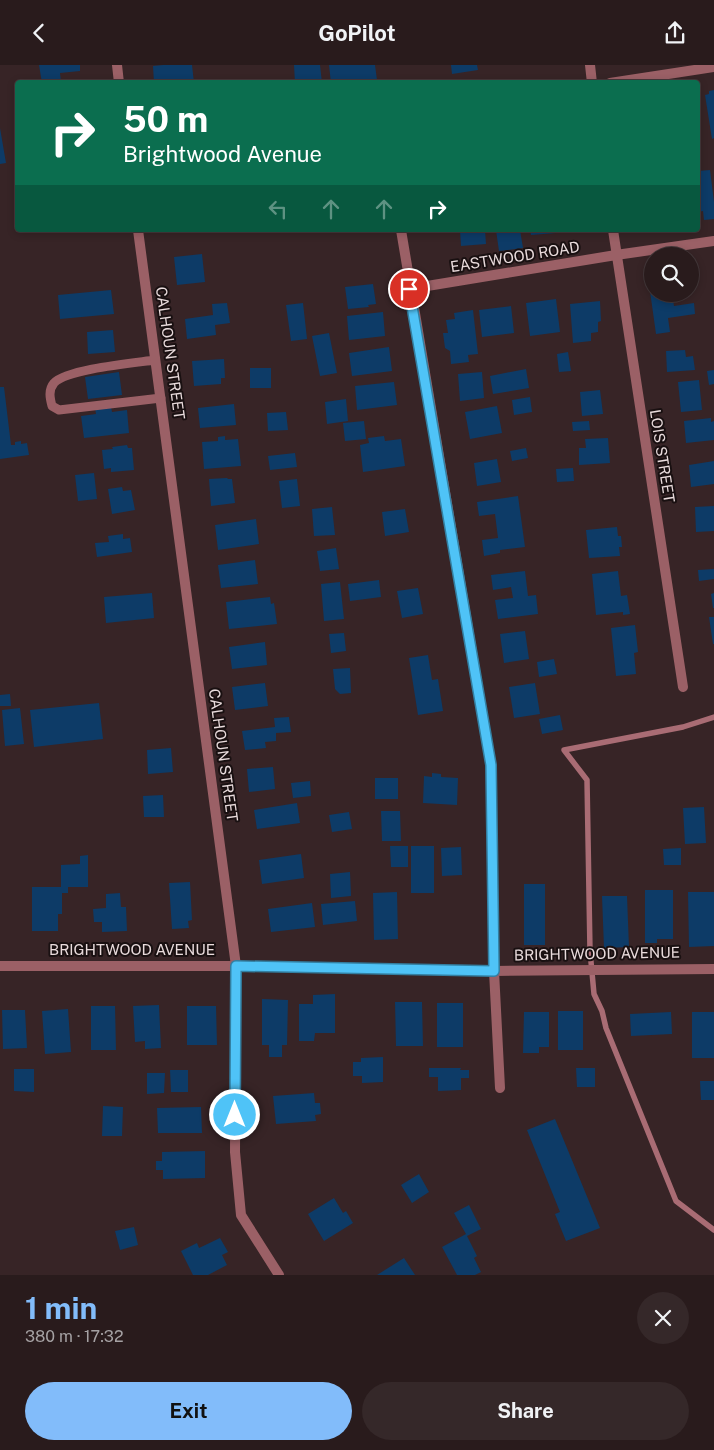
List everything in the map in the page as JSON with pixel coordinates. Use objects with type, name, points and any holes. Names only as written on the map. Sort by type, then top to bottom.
[{"type":"street","points":[[117,65],[119,80]]},
{"type":"street","points":[[590,65],[592,80]]},
{"type":"street","points":[[630,80],[714,67]]},
{"type":"street","name":"CALHOUN STREET","points":[[138,232],[236,966],[235,1152],[241,1215],[279,1275]]},
{"type":"street","points":[[400,232],[491,765],[494,971],[500,1088]]},
{"type":"street","name":"LOIS STREET","points":[[613,232],[683,687]]},
{"type":"street","name":"EASTWOOD ROAD","points":[[409,289],[714,241]]},
{"type":"street","name":"BRIGHTWOOD AVENUE","points":[[0,966],[236,966],[494,971],[714,969]]},
{"type":"lane","points":[[156,360],[80,372],[63,377],[54,383],[50,389],[50,396],[52,406],[59,410],[161,399]]},
{"type":"building","points":[[39,65],[80,65],[80,71],[60,73],[61,80],[42,80]]},
{"type":"building","points":[[192,65],[194,80],[154,80],[153,66]]},
{"type":"building","points":[[294,65],[320,65],[322,80],[295,80]]},
{"type":"building","points":[[329,65],[375,65],[377,80],[331,80]]},
{"type":"building","points":[[451,65],[477,65],[478,70],[452,74]]},
{"type":"building","points":[[714,90],[714,138],[712,139],[705,95],[709,94],[709,91]]},
{"type":"building","points":[[0,128],[6,163],[0,164]]},
{"type":"building","points":[[710,170],[714,219],[704,220],[703,211],[700,212],[700,171]]},
{"type":"building","points":[[460,232],[485,232],[486,244],[461,246]]},
{"type":"building","points":[[496,232],[520,232],[523,248],[499,251]]},
{"type":"building","points":[[530,232],[556,232],[556,233],[531,235]]},
{"type":"building","points":[[202,254],[205,282],[177,285],[174,257]]},
{"type":"building","points":[[373,284],[376,304],[368,305],[369,307],[348,309],[345,287]]},
{"type":"building","points":[[111,290],[114,314],[60,319],[58,295]]},
{"type":"building","points":[[556,299],[560,332],[530,336],[526,303]]},
{"type":"building","points":[[600,301],[601,321],[598,322],[598,332],[591,333],[591,341],[573,343],[570,304]]},
{"type":"building","points":[[652,302],[673,302],[674,306],[694,303],[695,314],[668,318],[670,332],[656,334]]},
{"type":"building","points":[[227,303],[230,323],[215,325],[216,335],[187,339],[185,319],[213,315],[212,304]]},
{"type":"building","points":[[303,303],[307,339],[291,341],[286,305]]},
{"type":"building","points":[[511,306],[514,333],[482,337],[479,310]]},
{"type":"building","points":[[473,310],[478,354],[468,355],[469,362],[451,364],[450,351],[445,348],[443,333],[448,333],[446,320],[455,319],[454,313]]},
{"type":"building","points":[[383,312],[385,336],[349,340],[347,316]]},
{"type":"building","points":[[113,330],[115,352],[88,354],[87,332]]},
{"type":"building","points":[[329,333],[337,373],[320,376],[312,336]]},
{"type":"building","points":[[389,347],[392,371],[352,376],[349,353]]},
{"type":"building","points":[[685,350],[686,357],[693,356],[695,370],[667,372],[666,351]]},
{"type":"building","points":[[568,352],[571,371],[559,372],[557,354]]},
{"type":"building","points":[[224,359],[225,378],[221,378],[221,384],[194,386],[192,361]]},
{"type":"building","points":[[250,368],[271,368],[271,388],[250,388]]},
{"type":"building","points":[[526,369],[529,388],[493,394],[490,376]]},
{"type":"building","points":[[714,370],[714,384],[709,385],[707,371]]},
{"type":"building","points":[[119,372],[122,395],[88,399],[85,377]]},
{"type":"building","points":[[482,372],[484,398],[460,401],[458,374]]},
{"type":"building","points":[[699,380],[702,410],[681,412],[678,382]]},
{"type":"building","points":[[394,382],[397,405],[357,410],[355,386]]},
{"type":"building","points":[[0,387],[4,387],[11,445],[21,441],[21,444],[27,443],[29,455],[0,459]]},
{"type":"building","points":[[600,390],[603,414],[582,416],[580,392]]},
{"type":"building","points":[[530,397],[532,412],[514,415],[512,400]]},
{"type":"building","points":[[346,399],[348,421],[327,424],[325,402]]},
{"type":"building","points":[[234,404],[236,425],[200,428],[198,408]]},
{"type":"building","points":[[497,406],[502,433],[470,439],[465,412]]},
{"type":"building","points":[[111,407],[112,412],[127,410],[129,433],[84,438],[81,416],[96,414],[95,408]]},
{"type":"building","points":[[286,412],[288,430],[268,431],[267,413]]},
{"type":"building","points":[[711,418],[711,422],[714,421],[714,440],[686,443],[684,421]]},
{"type":"building","points":[[364,421],[366,439],[345,441],[343,423]]},
{"type":"building","points":[[589,421],[590,430],[573,431],[572,422]]},
{"type":"building","points":[[225,436],[225,440],[238,439],[241,466],[204,469],[202,442],[218,441],[218,437]]},
{"type":"building","points":[[384,436],[385,441],[401,439],[405,466],[363,472],[360,445],[369,443],[368,438]]},
{"type":"building","points":[[608,438],[610,463],[579,465],[579,448],[586,448],[585,439]]},
{"type":"building","points":[[127,445],[128,448],[132,448],[134,470],[111,472],[111,468],[104,469],[102,450]]},
{"type":"building","points":[[526,448],[528,458],[512,461],[510,451]]},
{"type":"building","points":[[295,453],[297,467],[270,470],[268,456]]},
{"type":"building","points":[[497,459],[501,482],[477,486],[474,463]]},
{"type":"building","points":[[714,461],[714,484],[691,487],[689,465]]},
{"type":"building","points":[[573,468],[574,481],[557,482],[556,469]]},
{"type":"building","points":[[94,473],[97,499],[78,501],[75,475]]},
{"type":"building","points":[[209,479],[232,479],[235,503],[211,506]]},
{"type":"building","points":[[297,479],[300,506],[282,508],[279,481]]},
{"type":"building","points":[[122,487],[123,491],[131,490],[135,510],[112,514],[108,489]]},
{"type":"building","points":[[518,496],[525,547],[500,550],[500,553],[484,556],[482,540],[498,538],[495,514],[479,516],[477,502]]},
{"type":"building","points":[[714,506],[714,531],[696,532],[695,507]]},
{"type":"building","points":[[332,507],[335,535],[314,536],[312,509]]},
{"type":"building","points":[[405,509],[409,532],[385,536],[382,512]]},
{"type":"building","points":[[256,519],[259,544],[218,550],[215,525]]},
{"type":"building","points":[[617,527],[618,536],[621,536],[622,547],[619,547],[620,556],[589,558],[586,530]]},
{"type":"building","points":[[123,534],[123,539],[130,538],[132,552],[97,557],[95,543],[109,542],[108,536]]},
{"type":"building","points":[[336,548],[339,569],[320,571],[317,551]]},
{"type":"building","points":[[255,560],[258,584],[221,588],[218,565]]},
{"type":"building","points":[[714,569],[714,579],[699,581],[698,570]]},
{"type":"building","points":[[525,571],[528,596],[536,595],[538,614],[498,619],[495,600],[513,598],[511,587],[493,590],[491,575]]},
{"type":"building","points":[[618,571],[621,596],[627,595],[630,614],[623,615],[623,612],[596,615],[592,574]]},
{"type":"building","points":[[379,580],[381,597],[350,601],[348,584]]},
{"type":"building","points":[[340,582],[344,619],[324,621],[321,584]]},
{"type":"building","points":[[418,588],[423,614],[402,618],[397,591]]},
{"type":"building","points":[[152,593],[154,618],[106,623],[104,597]]},
{"type":"building","points":[[714,593],[714,608],[713,608],[711,594]]},
{"type":"building","points":[[270,597],[271,604],[274,603],[277,624],[229,629],[226,602]]},
{"type":"building","points":[[709,617],[714,617],[714,644],[713,644]]},
{"type":"building","points":[[635,625],[638,652],[634,653],[636,674],[616,676],[611,628]]},
{"type":"building","points":[[525,631],[529,659],[504,663],[500,634]]},
{"type":"building","points":[[344,633],[346,651],[331,653],[329,634]]},
{"type":"building","points":[[265,642],[267,665],[232,669],[229,647]]},
{"type":"building","points":[[428,655],[432,680],[438,679],[443,711],[418,715],[409,658]]},
{"type":"building","points":[[554,659],[557,674],[539,677],[537,662]]},
{"type":"building","points":[[350,668],[351,693],[340,694],[335,689],[333,669]]},
{"type":"building","points":[[265,683],[268,706],[235,710],[232,687]]},
{"type":"building","points":[[535,683],[540,714],[514,718],[509,687]]},
{"type":"building","points":[[10,694],[11,706],[0,706],[0,695]]},
{"type":"building","points":[[99,703],[103,739],[34,747],[30,710]]},
{"type":"building","points":[[20,708],[24,744],[5,746],[2,710]]},
{"type":"building","points":[[560,715],[563,730],[542,734],[539,719]]},
{"type":"building","points":[[289,717],[291,732],[276,733],[276,741],[265,742],[266,748],[245,750],[242,731],[275,727],[274,718]]},
{"type":"building","points":[[171,748],[173,772],[148,774],[147,750]]},
{"type":"building","points":[[273,767],[275,789],[249,792],[247,769]]},
{"type":"building","points":[[432,773],[441,774],[441,777],[458,778],[457,805],[423,803],[424,776],[432,777]]},
{"type":"building","points":[[375,778],[398,778],[398,799],[375,799]]},
{"type":"building","points":[[310,781],[311,796],[293,798],[291,783]]},
{"type":"building","points":[[163,795],[164,817],[144,817],[143,796]]},
{"type":"building","points":[[297,803],[300,823],[257,829],[254,810]]},
{"type":"building","points":[[704,807],[706,843],[685,844],[683,808]]},
{"type":"building","points":[[381,811],[400,811],[401,841],[382,841]]},
{"type":"building","points":[[349,812],[352,829],[332,832],[329,815]]},
{"type":"building","points":[[390,846],[408,846],[408,867],[391,867]]},
{"type":"building","points":[[411,846],[434,846],[434,893],[411,893]]},
{"type":"building","points":[[461,847],[462,875],[442,876],[441,848]]},
{"type":"building","points":[[681,848],[681,865],[664,865],[663,849]]},
{"type":"building","points":[[301,854],[304,878],[262,884],[259,860]]},
{"type":"building","points":[[88,855],[88,887],[68,887],[68,893],[62,893],[62,914],[58,914],[58,931],[32,931],[32,887],[61,887],[61,865],[80,864],[80,856]]},
{"type":"building","points":[[350,872],[351,896],[331,898],[330,874]]},
{"type":"building","points":[[190,882],[192,920],[188,921],[189,928],[172,929],[169,883]]},
{"type":"building","points":[[524,884],[545,884],[545,945],[524,945]]},
{"type":"building","points":[[645,890],[673,890],[673,939],[657,939],[657,943],[645,943]]},
{"type":"building","points":[[397,892],[398,939],[374,940],[373,893]]},
{"type":"building","points":[[688,892],[714,892],[714,946],[689,947]]},
{"type":"building","points":[[120,893],[121,907],[126,907],[127,931],[102,932],[102,922],[94,922],[93,909],[106,908],[106,894]]},
{"type":"building","points":[[602,896],[627,896],[629,947],[604,948]]},
{"type":"building","points":[[355,901],[357,921],[323,925],[321,904]]},
{"type":"building","points":[[312,903],[315,927],[271,932],[268,909]]},
{"type":"building","points":[[335,994],[335,1033],[315,1033],[314,1041],[299,1041],[299,1004],[313,1004],[313,995]]},
{"type":"building","points":[[262,999],[288,1000],[287,1045],[282,1045],[282,1057],[269,1057],[269,1045],[262,1045]]},
{"type":"building","points":[[395,1002],[422,1002],[423,1046],[396,1046]]},
{"type":"building","points":[[437,1003],[463,1003],[463,1047],[437,1047]]},
{"type":"building","points":[[159,1005],[161,1048],[145,1049],[145,1041],[135,1042],[133,1006]]},
{"type":"building","points":[[91,1006],[115,1006],[116,1050],[91,1050]]},
{"type":"building","points":[[187,1006],[216,1006],[217,1045],[187,1045]]},
{"type":"building","points":[[68,1009],[71,1052],[45,1054],[42,1011]]},
{"type":"building","points":[[2,1010],[25,1010],[27,1048],[3,1049]]},
{"type":"building","points":[[558,1011],[583,1011],[583,1050],[558,1050]]},
{"type":"building","points":[[524,1012],[549,1012],[549,1047],[539,1047],[539,1053],[523,1053]]},
{"type":"building","points":[[671,1012],[672,1034],[631,1036],[630,1014]]},
{"type":"building","points":[[692,1012],[714,1012],[714,1058],[692,1058]]},
{"type":"building","points":[[383,1057],[383,1082],[362,1083],[362,1076],[353,1076],[353,1062],[361,1062],[361,1058]]},
{"type":"building","points":[[429,1068],[461,1068],[460,1070],[469,1070],[469,1078],[461,1078],[461,1090],[438,1091],[438,1077],[429,1077]]},
{"type":"building","points":[[576,1068],[595,1068],[595,1087],[577,1087]]},
{"type":"building","points":[[14,1069],[34,1069],[34,1092],[14,1091]]},
{"type":"building","points":[[170,1070],[188,1070],[188,1092],[171,1092]]},
{"type":"building","points":[[147,1073],[165,1073],[164,1093],[147,1094]]},
{"type":"building","points":[[700,1081],[714,1081],[714,1100],[701,1100]]},
{"type":"building","points":[[314,1093],[315,1103],[320,1103],[321,1114],[315,1115],[316,1121],[276,1124],[273,1096]]},
{"type":"building","points":[[103,1106],[123,1107],[122,1136],[102,1136]]},
{"type":"building","points":[[201,1107],[202,1133],[158,1133],[157,1108]]},
{"type":"building","points":[[555,1119],[600,1228],[566,1241],[555,1214],[560,1212],[527,1130]]},
{"type":"building","points":[[205,1151],[205,1178],[163,1179],[163,1170],[156,1170],[156,1161],[162,1161],[162,1152]]},
{"type":"building","points":[[419,1174],[429,1192],[412,1203],[401,1185]]},
{"type":"building","points":[[334,1198],[343,1213],[346,1211],[353,1223],[324,1241],[308,1214]]},
{"type":"building","points":[[469,1205],[481,1229],[467,1236],[477,1256],[474,1258],[481,1272],[475,1275],[457,1275],[442,1247],[466,1234],[454,1213]]},
{"type":"building","points":[[134,1227],[138,1245],[120,1250],[115,1231]]},
{"type":"building","points":[[220,1238],[228,1252],[222,1255],[227,1265],[208,1275],[193,1275],[181,1251],[197,1243],[199,1248]]},
{"type":"building","points":[[404,1258],[415,1275],[377,1275]]},
{"type":"waterway","points":[[714,717],[683,727],[564,750],[587,780],[590,951],[594,994],[676,1201],[714,1230]]},
{"type":"route","points":[[235,1115],[236,966],[494,971],[491,765],[409,289]]}]
